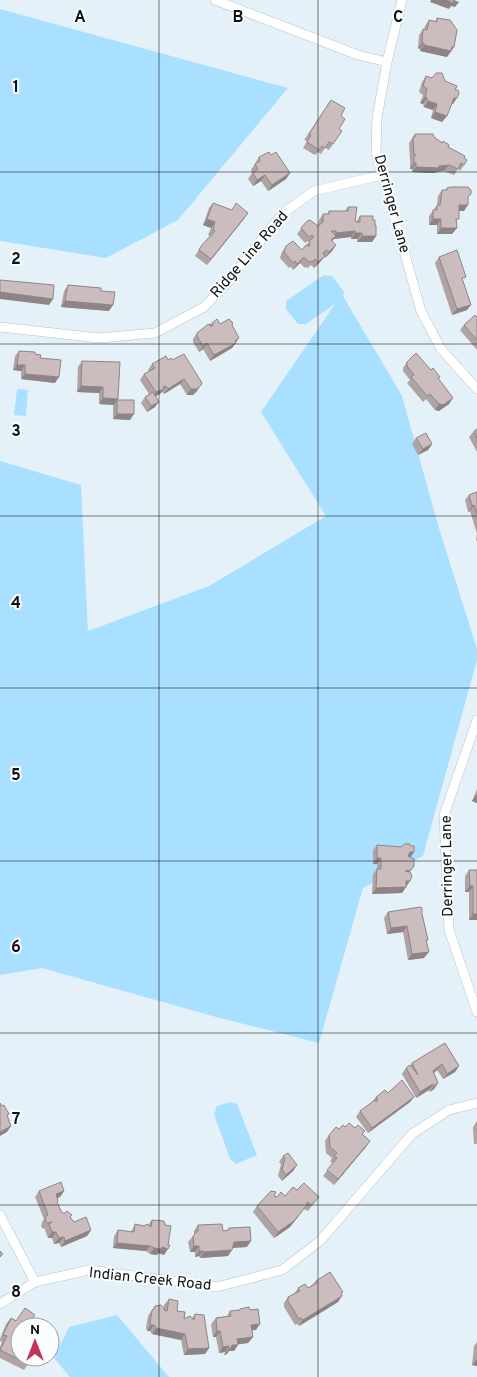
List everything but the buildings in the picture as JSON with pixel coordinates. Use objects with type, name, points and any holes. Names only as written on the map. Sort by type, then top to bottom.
[{"type":"street","points":[[215,0],[358,55],[387,62]]},
{"type":"street","name":"Derringer Lane","points":[[402,0],[387,62],[377,118],[376,153],[421,311],[441,349],[477,389]]},
{"type":"street","name":"Ridge Line Road","points":[[0,327],[99,338],[154,333],[204,307],[229,281],[282,214],[306,197],[314,192],[382,175]]},
{"type":"street","name":"Derringer Lane","points":[[477,720],[444,815],[449,930],[477,1012]]},
{"type":"street","name":"Indian Creek Road","points":[[0,1304],[35,1282],[89,1270],[217,1287],[282,1270],[320,1240],[412,1134],[449,1110],[477,1103]]},
{"type":"street","points":[[0,1215],[35,1282]]},
{"type":"shaded area","points":[[0,9],[288,88],[178,220],[106,258],[0,241]]},
{"type":"shaded area","points":[[324,275],[332,276],[344,292],[343,296],[402,396],[438,525],[477,649],[477,660],[423,856],[363,888],[319,1043],[216,1017],[42,968],[0,975],[0,461],[81,485],[88,631],[209,586],[326,516],[261,412],[335,304],[306,324],[298,324],[286,309],[286,301]]},
{"type":"shaded area","points":[[17,389],[28,390],[26,416],[14,415]]},
{"type":"shaded area","points":[[231,1102],[237,1104],[257,1155],[236,1164],[230,1159],[214,1114],[217,1106]]},
{"type":"shaded area","points":[[117,1315],[169,1377],[70,1377],[60,1365],[60,1346],[69,1327]]}]
